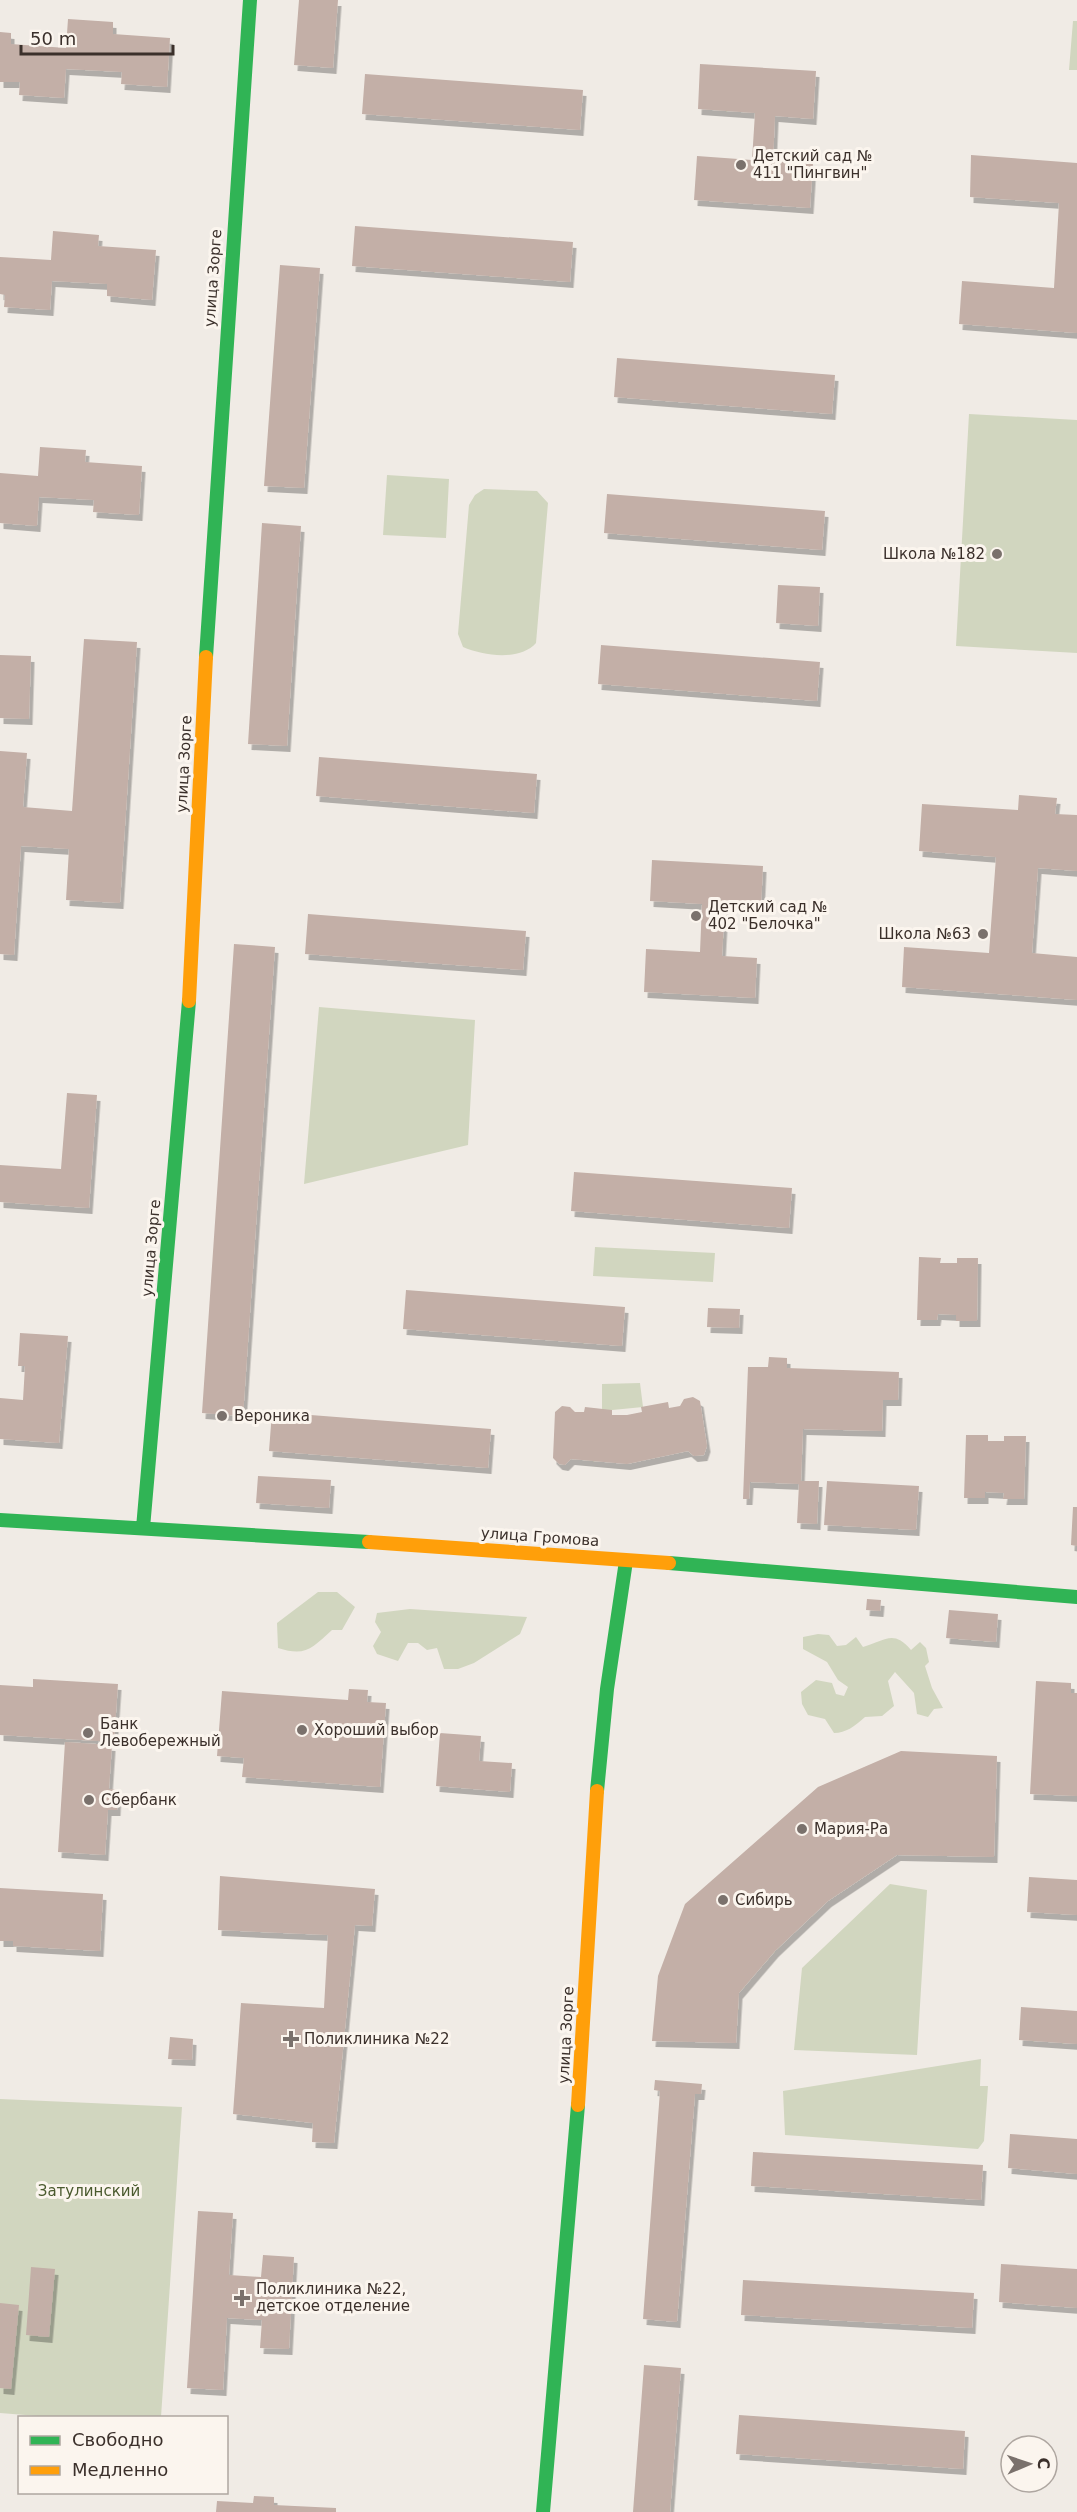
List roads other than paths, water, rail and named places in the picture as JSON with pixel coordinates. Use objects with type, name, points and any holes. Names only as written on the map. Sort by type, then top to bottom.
[{"type":"street","name":"улица Зорге","points":[[143,1528],[191,982],[207,628],[250,0]]},
{"type":"street","name":"улица Громова","points":[[0,1520],[525,1551],[1077,1597]]},
{"type":"street","name":"улица Зорге","points":[[543,2512],[574,2168],[602,1719],[614,1623],[626,1561]]},
{"type":"place","name":"Детский сад № 411 \"Пингвин\"","points":[[741,165]]},
{"type":"place","name":"Школа №182","points":[[997,554]]},
{"type":"place","name":"Детский сад № 402 \"Белочка\"","points":[[696,916]]},
{"type":"place","name":"Школа №63","points":[[983,934]]},
{"type":"place","name":"Вероника","points":[[222,1416]]},
{"type":"place","name":"Хороший выбор","points":[[302,1730]]},
{"type":"place","name":"Банк Левобережный","points":[[88,1733]]},
{"type":"place","name":"Сбербанк","points":[[89,1800]]},
{"type":"place","name":"Мария-Ра","points":[[802,1829]]},
{"type":"place","name":"Сибирь","points":[[723,1900]]},
{"type":"place","name":"Поликлиника №22","points":[[291,2039]]},
{"type":"place","name":"Поликлиника №22, детское отделение","points":[[242,2298]]},
{"type":"park label","name":"Затулинский","points":[[89,2191]]}]
